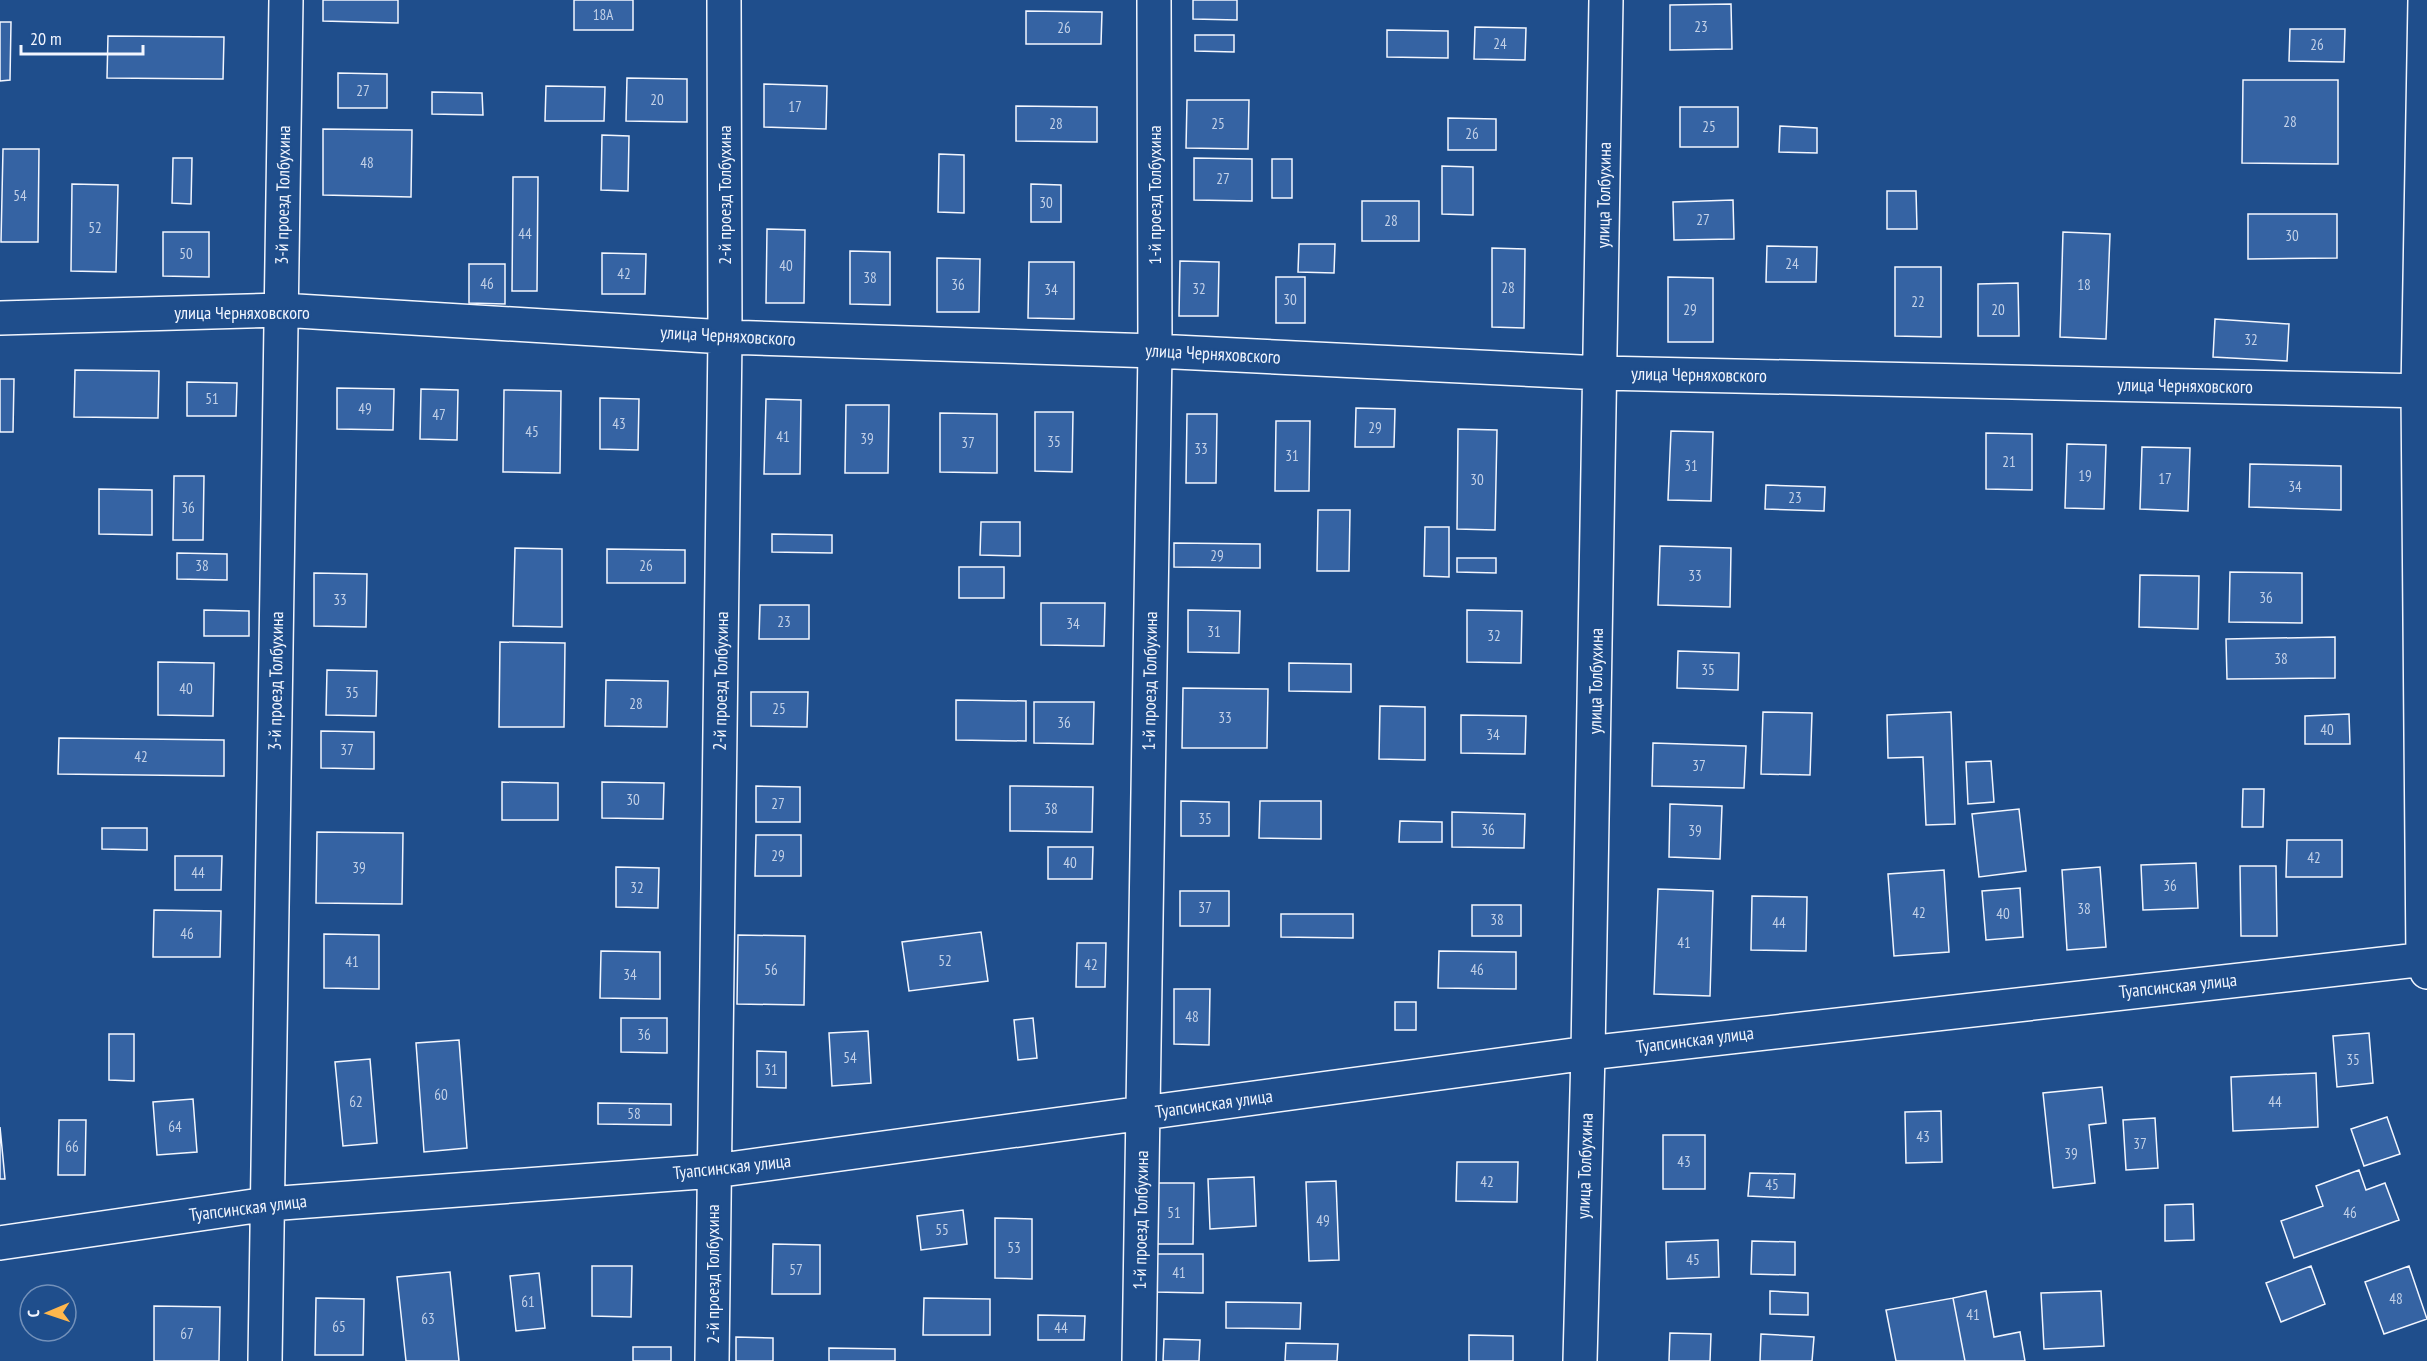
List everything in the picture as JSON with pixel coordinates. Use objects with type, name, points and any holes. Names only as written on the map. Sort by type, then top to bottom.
[{"type":"street","name":"3-й проезд Толбухина","points":[[265,1361],[286,0]]},
{"type":"street","name":"2-й проезд Толбухина","points":[[712,1361],[726,337],[724,0]]},
{"type":"street","name":"1-й проезд Толбухина","points":[[1139,1361],[1155,351],[1154,0]]},
{"type":"street","name":"улица Толбухина","points":[[1580,1361],[1601,373],[1606,0]]},
{"type":"street","points":[[2425,0],[2422,391],[2426,964]]},
{"type":"street","name":"улица Черняховского","points":[[0,318],[281,310],[726,337],[1155,351],[1601,373],[2422,391]]},
{"type":"street","name":"Туапсинская улица","points":[[0,1243],[268,1204],[714,1171],[1588,1053],[2426,964]]},
{"type":"building","points":[[323,0],[398,0],[398,23],[323,21]]},
{"type":"building","points":[[574,0],[633,0],[633,30],[574,30]]},
{"type":"building","points":[[1193,0],[1237,0],[1237,20],[1193,19]]},
{"type":"building","points":[[1731,4],[1732,49],[1670,50],[1670,5]]},
{"type":"building","points":[[1026,11],[1102,12],[1101,44],[1026,44]]},
{"type":"building","points":[[0,22],[11,22],[10,80],[0,81]]},
{"type":"building","points":[[1475,27],[1526,28],[1525,60],[1474,59]]},
{"type":"building","points":[[2290,29],[2345,29],[2344,62],[2289,61]]},
{"type":"building","points":[[1387,30],[1448,31],[1448,58],[1387,57]]},
{"type":"building","points":[[1195,35],[1234,35],[1234,52],[1195,51]]},
{"type":"building","points":[[108,36],[224,37],[223,79],[107,78]]},
{"type":"building","points":[[338,73],[387,74],[387,108],[338,108]]},
{"type":"building","points":[[627,78],[687,79],[687,122],[626,121]]},
{"type":"building","points":[[2243,80],[2338,80],[2338,164],[2242,163]]},
{"type":"building","points":[[764,84],[827,86],[826,129],[764,127]]},
{"type":"building","points":[[546,86],[605,87],[604,121],[545,121]]},
{"type":"building","points":[[432,92],[482,93],[483,115],[432,114]]},
{"type":"building","points":[[1187,100],[1249,100],[1248,149],[1186,148]]},
{"type":"building","points":[[1016,106],[1097,107],[1097,142],[1016,141]]},
{"type":"building","points":[[1680,107],[1738,107],[1738,147],[1680,147]]},
{"type":"building","points":[[1448,118],[1496,119],[1496,150],[1448,150]]},
{"type":"building","points":[[1780,126],[1817,128],[1817,153],[1779,152]]},
{"type":"building","points":[[323,129],[412,130],[411,197],[323,195]]},
{"type":"building","points":[[602,135],[629,136],[628,191],[601,190]]},
{"type":"building","points":[[3,149],[39,149],[38,242],[1,242]]},
{"type":"building","points":[[939,154],[964,155],[964,213],[938,212]]},
{"type":"building","points":[[173,158],[192,158],[191,204],[172,203]]},
{"type":"building","points":[[1194,158],[1252,159],[1252,201],[1194,200]]},
{"type":"building","points":[[1272,159],[1292,159],[1292,198],[1272,198]]},
{"type":"building","points":[[1442,166],[1473,167],[1473,215],[1442,214]]},
{"type":"building","points":[[513,177],[538,177],[537,291],[512,291]]},
{"type":"building","points":[[72,184],[118,185],[116,272],[71,271]]},
{"type":"building","points":[[1031,184],[1061,185],[1061,222],[1031,222]]},
{"type":"building","points":[[1887,191],[1916,191],[1917,229],[1887,229]]},
{"type":"building","points":[[1733,200],[1734,239],[1674,240],[1673,202]]},
{"type":"building","points":[[1362,201],[1419,201],[1419,241],[1362,241]]},
{"type":"building","points":[[2248,214],[2337,214],[2337,258],[2248,259]]},
{"type":"building","points":[[767,229],[805,230],[804,303],[766,303]]},
{"type":"building","points":[[163,232],[209,232],[209,277],[163,276]]},
{"type":"building","points":[[2063,232],[2110,234],[2106,339],[2060,337]]},
{"type":"building","points":[[1299,244],[1335,244],[1334,273],[1298,272]]},
{"type":"building","points":[[1767,246],[1817,247],[1816,282],[1766,282]]},
{"type":"building","points":[[1492,248],[1525,249],[1524,328],[1492,327]]},
{"type":"building","points":[[850,251],[890,252],[890,305],[850,304]]},
{"type":"building","points":[[602,253],[646,254],[645,294],[602,294]]},
{"type":"building","points":[[937,258],[980,259],[979,312],[937,312]]},
{"type":"building","points":[[1180,261],[1219,262],[1218,316],[1179,316]]},
{"type":"building","points":[[1029,262],[1074,262],[1074,319],[1028,318]]},
{"type":"building","points":[[469,264],[505,264],[505,304],[469,303]]},
{"type":"building","points":[[1895,267],[1941,267],[1941,337],[1895,336]]},
{"type":"building","points":[[1276,277],[1305,277],[1305,323],[1276,323]]},
{"type":"building","points":[[1668,277],[1713,278],[1713,342],[1668,342]]},
{"type":"building","points":[[2018,283],[2019,336],[1978,336],[1978,284]]},
{"type":"building","points":[[2215,319],[2289,324],[2287,361],[2213,357]]},
{"type":"building","points":[[75,370],[159,371],[158,418],[74,417]]},
{"type":"building","points":[[0,379],[14,379],[13,432],[0,432]]},
{"type":"building","points":[[187,382],[237,383],[236,416],[187,416]]},
{"type":"building","points":[[337,388],[394,389],[393,430],[337,429]]},
{"type":"building","points":[[421,389],[458,390],[457,440],[420,439]]},
{"type":"building","points":[[504,390],[561,391],[560,473],[503,472]]},
{"type":"building","points":[[600,398],[639,399],[638,450],[600,449]]},
{"type":"building","points":[[766,399],[801,400],[800,474],[764,474]]},
{"type":"building","points":[[846,405],[889,405],[888,473],[845,473]]},
{"type":"building","points":[[1356,408],[1395,409],[1394,447],[1355,447]]},
{"type":"building","points":[[1035,412],[1073,412],[1072,472],[1035,471]]},
{"type":"building","points":[[940,413],[997,414],[997,473],[940,472]]},
{"type":"building","points":[[1187,414],[1217,414],[1216,483],[1186,483]]},
{"type":"building","points":[[1276,421],[1310,421],[1309,491],[1275,491]]},
{"type":"building","points":[[1458,429],[1497,430],[1495,530],[1457,529]]},
{"type":"building","points":[[1671,431],[1713,432],[1711,501],[1668,500]]},
{"type":"building","points":[[1986,433],[2032,434],[2032,490],[1986,489]]},
{"type":"building","points":[[2067,444],[2106,445],[2104,509],[2065,508]]},
{"type":"building","points":[[2142,447],[2190,448],[2188,511],[2140,509]]},
{"type":"building","points":[[2250,464],[2341,466],[2341,510],[2249,507]]},
{"type":"building","points":[[174,476],[204,476],[203,540],[173,540]]},
{"type":"building","points":[[1766,485],[1825,487],[1824,511],[1765,509]]},
{"type":"building","points":[[99,489],[152,490],[152,535],[99,534]]},
{"type":"building","points":[[1318,510],[1350,510],[1349,571],[1317,571]]},
{"type":"building","points":[[981,522],[1020,522],[1020,556],[980,555]]},
{"type":"building","points":[[1425,527],[1449,527],[1449,577],[1424,576]]},
{"type":"building","points":[[772,534],[832,535],[832,553],[772,552]]},
{"type":"building","points":[[1174,543],[1260,544],[1260,568],[1174,567]]},
{"type":"building","points":[[1660,546],[1731,548],[1730,607],[1658,605]]},
{"type":"building","points":[[515,548],[562,549],[562,627],[513,626]]},
{"type":"building","points":[[607,549],[685,550],[685,583],[607,583]]},
{"type":"building","points":[[177,553],[227,554],[227,580],[177,579]]},
{"type":"building","points":[[1457,558],[1496,558],[1496,573],[1457,572]]},
{"type":"building","points":[[959,567],[1004,567],[1004,598],[959,598]]},
{"type":"building","points":[[2230,572],[2302,573],[2302,623],[2229,622]]},
{"type":"building","points":[[314,573],[367,574],[366,627],[314,626]]},
{"type":"building","points":[[2140,575],[2199,576],[2198,629],[2139,627]]},
{"type":"building","points":[[1041,603],[1105,603],[1104,646],[1041,645]]},
{"type":"building","points":[[760,605],[809,605],[809,639],[759,639]]},
{"type":"building","points":[[204,610],[249,611],[249,636],[204,636]]},
{"type":"building","points":[[1188,610],[1240,611],[1239,653],[1188,652]]},
{"type":"building","points":[[1467,610],[1522,611],[1521,663],[1467,662]]},
{"type":"building","points":[[2335,637],[2335,678],[2227,679],[2226,639]]},
{"type":"building","points":[[500,642],[565,643],[564,727],[499,727]]},
{"type":"building","points":[[1678,651],[1739,653],[1738,690],[1677,688]]},
{"type":"building","points":[[158,662],[214,663],[213,716],[158,715]]},
{"type":"building","points":[[1289,663],[1351,664],[1351,692],[1289,691]]},
{"type":"building","points":[[327,670],[377,671],[376,716],[326,715]]},
{"type":"building","points":[[606,680],[668,681],[667,727],[605,726]]},
{"type":"building","points":[[1183,688],[1268,689],[1267,748],[1182,748]]},
{"type":"building","points":[[751,692],[808,692],[807,727],[751,726]]},
{"type":"building","points":[[956,700],[1026,701],[1026,741],[956,740]]},
{"type":"building","points":[[1034,702],[1094,702],[1093,744],[1034,743]]},
{"type":"building","points":[[1380,706],[1425,707],[1425,760],[1379,759]]},
{"type":"building","points":[[1763,712],[1812,713],[1810,775],[1761,774]]},
{"type":"building","points":[[1951,712],[1955,824],[1926,825],[1923,757],[1888,758],[1887,715]]},
{"type":"building","points":[[2349,714],[2350,744],[2305,744],[2305,716]]},
{"type":"building","points":[[1461,715],[1526,716],[1525,754],[1461,753]]},
{"type":"building","points":[[321,731],[374,732],[374,769],[321,768]]},
{"type":"building","points":[[59,738],[224,740],[224,776],[58,774]]},
{"type":"building","points":[[1653,743],[1746,746],[1744,788],[1652,786]]},
{"type":"building","points":[[1991,761],[1994,802],[1968,804],[1966,762]]},
{"type":"building","points":[[502,782],[558,783],[558,820],[502,820]]},
{"type":"building","points":[[602,782],[664,783],[663,819],[602,818]]},
{"type":"building","points":[[756,786],[800,787],[800,822],[756,822]]},
{"type":"building","points":[[1010,786],[1093,787],[1092,832],[1010,831]]},
{"type":"building","points":[[2243,789],[2264,789],[2263,827],[2242,827]]},
{"type":"building","points":[[1181,801],[1229,802],[1229,836],[1181,836]]},
{"type":"building","points":[[1260,801],[1321,801],[1321,839],[1259,838]]},
{"type":"building","points":[[1670,804],[1722,806],[1720,859],[1669,857]]},
{"type":"building","points":[[2019,809],[2026,871],[1979,877],[1972,814]]},
{"type":"building","points":[[1452,812],[1525,814],[1524,848],[1452,847]]},
{"type":"building","points":[[1400,821],[1442,822],[1442,842],[1399,842]]},
{"type":"building","points":[[102,828],[147,828],[147,850],[102,849]]},
{"type":"building","points":[[317,832],[403,833],[402,904],[316,903]]},
{"type":"building","points":[[756,835],[801,835],[801,876],[755,876]]},
{"type":"building","points":[[2287,840],[2342,840],[2342,877],[2286,877]]},
{"type":"building","points":[[1048,847],[1093,847],[1092,879],[1048,879]]},
{"type":"building","points":[[175,856],[222,856],[221,890],[175,890]]},
{"type":"building","points":[[2196,863],[2198,908],[2143,910],[2141,865]]},
{"type":"building","points":[[2240,866],[2276,866],[2277,936],[2241,936]]},
{"type":"building","points":[[616,867],[659,868],[658,908],[616,907]]},
{"type":"building","points":[[2100,867],[2106,947],[2067,950],[2062,870]]},
{"type":"building","points":[[1944,870],[1949,952],[1894,956],[1888,874]]},
{"type":"building","points":[[2020,888],[2023,937],[1986,940],[1982,891]]},
{"type":"building","points":[[1658,889],[1713,891],[1710,996],[1654,994]]},
{"type":"building","points":[[1180,891],[1229,891],[1229,926],[1180,926]]},
{"type":"building","points":[[1752,896],[1807,897],[1806,951],[1751,950]]},
{"type":"building","points":[[1472,905],[1521,905],[1521,936],[1472,936]]},
{"type":"building","points":[[154,910],[221,911],[220,957],[153,957]]},
{"type":"building","points":[[1281,914],[1353,914],[1353,938],[1281,937]]},
{"type":"building","points":[[981,932],[988,981],[909,991],[902,942]]},
{"type":"building","points":[[324,934],[379,935],[379,989],[324,988]]},
{"type":"building","points":[[738,935],[805,936],[804,1005],[737,1004]]},
{"type":"building","points":[[1077,943],[1106,943],[1105,987],[1076,987]]},
{"type":"building","points":[[601,951],[660,952],[660,999],[600,998]]},
{"type":"building","points":[[1439,951],[1516,952],[1516,989],[1438,988]]},
{"type":"building","points":[[1174,989],[1210,989],[1209,1045],[1174,1044]]},
{"type":"building","points":[[1395,1002],[1416,1002],[1416,1030],[1395,1030]]},
{"type":"building","points":[[621,1018],[667,1018],[667,1053],[621,1052]]},
{"type":"building","points":[[1033,1018],[1037,1058],[1018,1060],[1014,1020]]},
{"type":"building","points":[[868,1031],[871,1083],[832,1086],[829,1033]]},
{"type":"building","points":[[2369,1033],[2373,1083],[2337,1087],[2333,1036]]},
{"type":"building","points":[[109,1034],[134,1034],[134,1081],[109,1080]]},
{"type":"building","points":[[459,1040],[467,1148],[424,1152],[416,1043]]},
{"type":"building","points":[[757,1051],[786,1052],[786,1088],[757,1087]]},
{"type":"building","points":[[370,1059],[377,1143],[343,1146],[335,1062]]},
{"type":"building","points":[[2316,1073],[2318,1127],[2233,1131],[2231,1077]]},
{"type":"building","points":[[2102,1087],[2106,1123],[2089,1125],[2095,1183],[2053,1188],[2043,1093]]},
{"type":"building","points":[[193,1099],[197,1152],[157,1155],[153,1102]]},
{"type":"building","points":[[598,1103],[671,1104],[671,1125],[598,1124]]},
{"type":"building","points":[[1941,1111],[1942,1162],[1906,1163],[1905,1112]]},
{"type":"building","points":[[2387,1117],[2400,1154],[2364,1166],[2351,1129]]},
{"type":"building","points":[[2155,1118],[2158,1168],[2126,1170],[2123,1120]]},
{"type":"building","points":[[59,1120],[86,1120],[85,1175],[58,1175]]},
{"type":"building","points":[[0,1127],[5,1179],[0,1179]]},
{"type":"building","points":[[1663,1135],[1705,1135],[1705,1189],[1663,1189]]},
{"type":"building","points":[[1457,1162],[1518,1162],[1517,1202],[1456,1201]]},
{"type":"building","points":[[2359,1170],[2366,1190],[2385,1183],[2399,1220],[2294,1258],[2281,1221],[2323,1206],[2316,1186]]},
{"type":"building","points":[[1750,1173],[1795,1174],[1794,1198],[1748,1196]]},
{"type":"building","points":[[1254,1177],[1256,1226],[1210,1229],[1208,1179]]},
{"type":"building","points":[[1336,1181],[1339,1260],[1309,1261],[1306,1182]]},
{"type":"building","points":[[1155,1183],[1194,1183],[1193,1244],[1154,1244]]},
{"type":"building","points":[[2193,1204],[2194,1240],[2165,1241],[2165,1205]]},
{"type":"building","points":[[963,1210],[967,1244],[921,1250],[917,1216]]},
{"type":"building","points":[[995,1218],[1032,1219],[1032,1279],[995,1278]]},
{"type":"building","points":[[1718,1240],[1719,1277],[1667,1279],[1666,1242]]},
{"type":"building","points":[[1752,1241],[1795,1242],[1795,1275],[1751,1274]]},
{"type":"building","points":[[773,1244],[820,1245],[820,1294],[772,1294]]},
{"type":"building","points":[[1156,1254],[1203,1254],[1203,1293],[1155,1292]]},
{"type":"building","points":[[592,1266],[632,1266],[631,1317],[592,1316]]},
{"type":"building","points":[[2311,1266],[2325,1304],[2281,1322],[2266,1283]]},
{"type":"building","points":[[2409,1266],[2427,1319],[2384,1334],[2365,1282]]},
{"type":"building","points":[[450,1272],[459,1361],[406,1361],[397,1277]]},
{"type":"building","points":[[539,1273],[545,1328],[516,1331],[510,1276]]},
{"type":"building","points":[[1770,1291],[1808,1293],[1808,1315],[1770,1314]]},
{"type":"building","points":[[1986,1291],[1994,1337],[2020,1332],[2025,1361],[1965,1361],[1953,1298]]},
{"type":"building","points":[[2101,1291],[2104,1346],[2044,1349],[2041,1293]]},
{"type":"building","points":[[316,1298],[364,1299],[363,1355],[315,1355]]},
{"type":"building","points":[[924,1298],[990,1299],[990,1335],[923,1335]]},
{"type":"building","points":[[1953,1298],[1965,1361],[1896,1361],[1886,1310]]},
{"type":"building","points":[[1226,1302],[1301,1303],[1300,1329],[1226,1328]]},
{"type":"building","points":[[154,1306],[220,1307],[219,1361],[154,1361]]},
{"type":"building","points":[[1038,1315],[1085,1316],[1084,1340],[1038,1340]]},
{"type":"building","points":[[1670,1333],[1711,1334],[1710,1361],[1669,1361]]},
{"type":"building","points":[[1761,1334],[1814,1337],[1812,1361],[1760,1361]]},
{"type":"building","points":[[1469,1335],[1513,1336],[1513,1361],[1469,1361]]},
{"type":"building","points":[[736,1337],[773,1338],[773,1361],[736,1361]]},
{"type":"building","points":[[1164,1339],[1200,1340],[1199,1361],[1163,1361]]},
{"type":"building","points":[[1286,1343],[1338,1344],[1337,1361],[1285,1361]]},
{"type":"building","points":[[633,1347],[671,1347],[671,1361],[633,1361]]},
{"type":"building","points":[[829,1348],[895,1349],[895,1361],[829,1361]]}]
